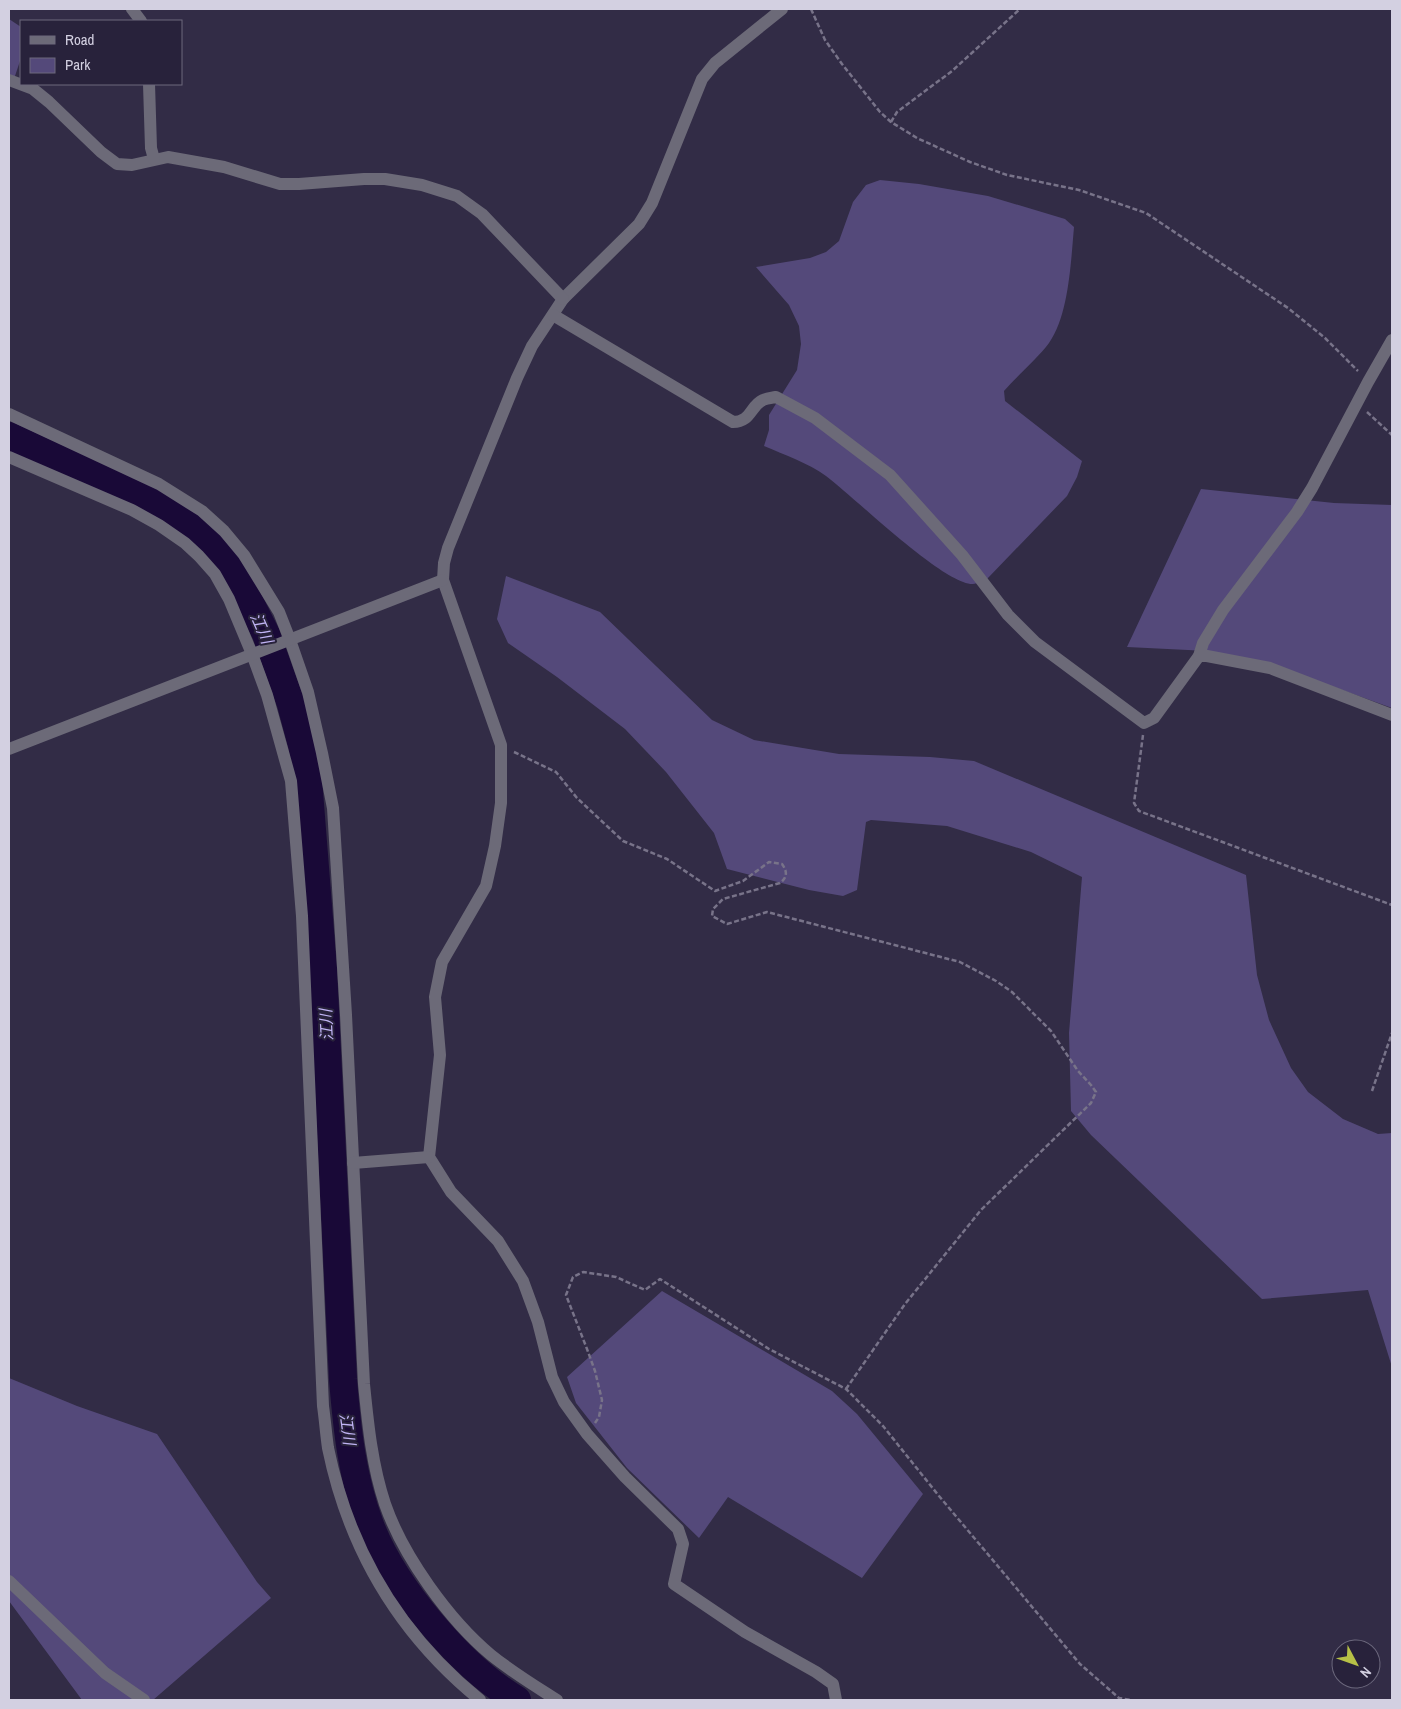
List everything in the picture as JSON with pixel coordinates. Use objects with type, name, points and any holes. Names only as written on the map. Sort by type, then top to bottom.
[{"type":"street","points":[[132,9],[139,20]]},
{"type":"street","points":[[782,9],[715,63],[702,79],[652,203],[639,224],[563,299],[532,346],[517,378],[448,548],[444,563],[443,580],[501,745],[501,803],[495,846],[486,886],[442,962],[435,996],[440,1055],[429,1157],[451,1192],[498,1241],[523,1281],[538,1322],[552,1377],[564,1402],[587,1434],[625,1477],[678,1529],[683,1544],[674,1584],[745,1632],[816,1672],[833,1684],[836,1700]]},
{"type":"street","points":[[22,85],[33,89],[49,102],[101,152],[117,164],[132,165],[168,157],[224,167],[280,184],[385,179],[422,185],[457,196],[482,214],[563,299]]},
{"type":"street","points":[[149,85],[151,148],[154,159]]},
{"type":"street","points":[[553,315],[733,422],[740,422],[745,419],[761,400],[776,397],[816,418],[890,475],[962,555],[1008,615],[1035,642],[1144,723],[1154,718],[1198,656],[1203,643],[1223,610],[1297,512],[1392,340]]},
{"type":"street","points":[[9,414],[159,484],[202,512],[224,531],[244,555],[278,612],[287,641],[308,692],[332,808],[346,1006],[364,1384],[370,1438],[385,1504],[399,1535],[420,1572],[441,1602],[464,1629],[490,1655],[557,1700]]},
{"type":"street","points":[[9,457],[132,510],[159,525],[185,543],[215,574],[255,653],[291,781],[302,916],[323,1406],[328,1447],[348,1518],[363,1555],[383,1591],[411,1632],[433,1658],[480,1700]]},
{"type":"street","points":[[9,749],[443,580]]},
{"type":"street","points":[[1198,656],[1270,668],[1392,716]]},
{"type":"street","points":[[353,1163],[429,1157]]},
{"type":"street","points":[[9,1581],[105,1673],[144,1700]]},
{"type":"path","points":[[811,9],[825,40],[880,112],[891,122],[917,138],[970,162],[1007,175],[1078,190],[1146,213],[1295,313],[1325,338],[1368,382]]},
{"type":"path","points":[[891,122],[898,112],[952,71],[1020,9]]},
{"type":"path","points":[[1357,403],[1392,435]]},
{"type":"path","points":[[1144,723],[1134,803],[1138,811],[1392,905]]},
{"type":"path","points":[[501,745],[520,756],[556,772],[577,798],[623,841],[667,859],[715,891],[743,881],[769,862],[782,864],[786,869],[786,874],[784,880],[780,883],[723,899],[713,909],[712,916],[727,924],[767,912],[960,962],[996,981],[1012,992],[1051,1031],[1078,1071],[1096,1092],[1091,1103],[981,1210],[905,1304],[846,1389]]},
{"type":"path","points":[[1372,1092],[1392,1033]]},
{"type":"path","points":[[587,1434],[600,1417],[602,1400],[595,1371],[566,1295],[573,1277],[583,1272],[616,1277],[645,1290],[660,1279],[768,1349],[846,1389],[883,1426],[1080,1664],[1120,1698],[1131,1700]]},
{"type":"green space","points":[[9,19],[20,26],[20,61],[14,79],[9,77]]},
{"type":"green space","points":[[880,180],[919,184],[988,196],[1065,219],[1074,227],[1068,287],[1056,331],[1044,349],[1004,391],[1005,401],[1082,461],[1077,477],[1067,496],[987,579],[975,584],[960,581],[921,556],[819,471],[764,446],[769,430],[769,415],[797,370],[801,344],[799,326],[789,305],[756,267],[810,258],[826,252],[839,241],[853,202],[866,185]]},
{"type":"green space","points":[[1201,489],[1334,503],[1392,505],[1392,708],[1270,664],[1208,651],[1127,647]]},
{"type":"green space","points":[[506,576],[600,612],[712,720],[754,740],[839,754],[930,757],[974,761],[1246,875],[1257,975],[1269,1020],[1291,1068],[1308,1092],[1343,1119],[1378,1134],[1392,1133],[1392,1367],[1368,1290],[1262,1299],[1091,1135],[1071,1111],[1069,1033],[1082,877],[1031,852],[947,826],[871,820],[866,822],[857,890],[843,896],[809,890],[727,869],[714,833],[666,772],[625,729],[557,677],[508,643],[497,619]]},
{"type":"green space","points":[[662,1291],[832,1391],[857,1414],[923,1494],[862,1578],[728,1497],[699,1538],[627,1468],[576,1403],[567,1377]]},
{"type":"green space","points":[[9,1378],[77,1406],[157,1434],[257,1582],[271,1598],[153,1700],[82,1700],[9,1601]]},
{"type":"waterway","name":"江川","points":[[9,436],[160,505],[191,525],[222,556],[239,581],[266,634],[291,704],[302,745],[308,779],[323,969],[343,1379],[349,1435],[359,1489],[370,1525],[381,1549],[412,1599],[431,1623],[473,1667],[517,1700]]}]
